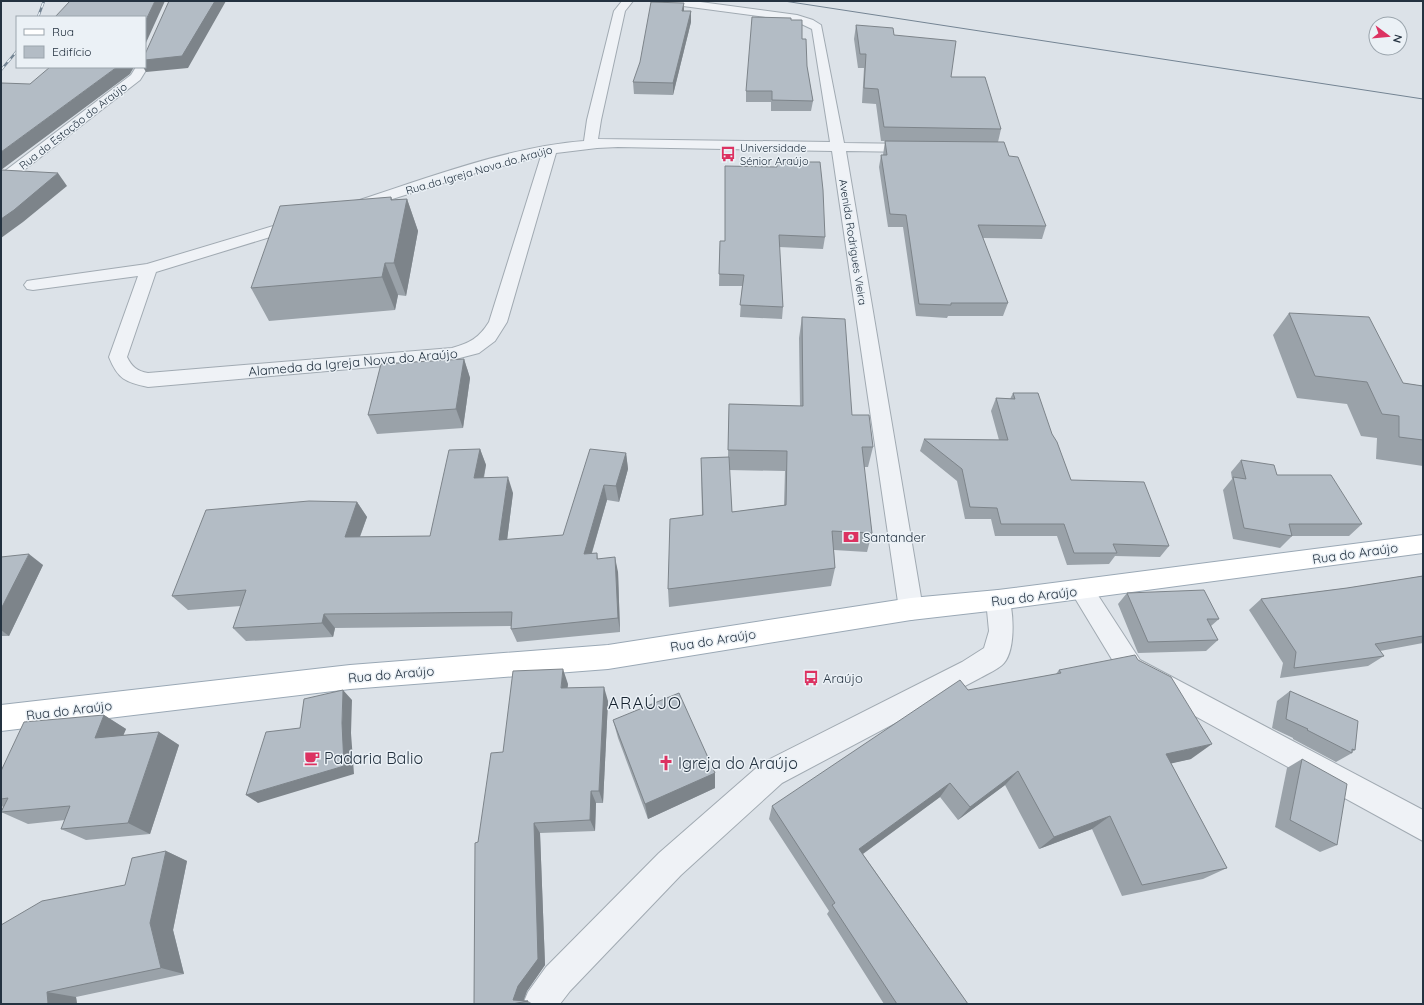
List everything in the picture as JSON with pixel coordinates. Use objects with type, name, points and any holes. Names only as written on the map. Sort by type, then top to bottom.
[{"type":"main road","name":"Rua do Araújo","points":[[1,718],[350,677],[608,657],[911,609],[1082,590],[1423,544]]},
{"type":"street","points":[[591,143],[594,120],[620,11],[628,1]]},
{"type":"street","name":"Avenida Rodrigues Vieira","points":[[668,1],[797,18],[809,22],[817,27],[838,147],[911,609]]},
{"type":"street","name":"Rua da Estação do Araújo","points":[[1,181],[136,77],[141,68]]},
{"type":"street","name":"Rua da Igreja Nova do Araújo","points":[[337,211],[496,162],[550,148],[591,143],[930,148]]},
{"type":"street","name":"Alameda da Igreja Nova do Araújo","points":[[149,269],[118,357],[123,368],[131,377],[156,380],[452,354],[472,349],[489,338],[498,322],[550,148]]},
{"type":"street","points":[[33,285],[149,269],[315,218]]},
{"type":"street","points":[[1082,590],[1131,668],[1423,826]]},
{"type":"street","points":[[540,1004],[558,979],[670,864],[772,773],[971,670],[995,655],[1001,631],[998,600]]},
{"type":"building","points":[[70,1],[155,1],[146,20],[146,16],[56,16]]},
{"type":"building","points":[[169,1],[215,1],[182,56],[146,60],[146,52]]},
{"type":"building","points":[[651,2],[684,3],[682,11],[691,11],[673,83],[633,82],[640,62]]},
{"type":"building","points":[[752,17],[791,18],[791,20],[802,20],[802,39],[806,39],[807,66],[813,101],[772,100],[772,91],[746,91]]},
{"type":"building","points":[[856,25],[893,28],[894,35],[956,41],[951,77],[985,77],[1001,129],[884,127],[878,89],[864,88],[866,54],[860,54]]},
{"type":"building","points":[[49,68],[116,68],[1,152],[1,84],[30,84]]},
{"type":"building","points":[[885,141],[1004,142],[1009,156],[1018,157],[1046,226],[978,225],[1008,303],[951,303],[951,305],[919,304],[906,215],[890,214],[881,155],[887,155]]},
{"type":"building","points":[[777,162],[820,162],[825,237],[779,235],[783,307],[740,305],[744,275],[719,274],[720,241],[725,241],[725,166],[777,167]]},
{"type":"building","points":[[1,170],[58,173],[1,219]]},
{"type":"building","points":[[391,197],[391,200],[407,199],[394,263],[385,263],[382,277],[251,288],[280,206]]},
{"type":"building","points":[[1289,313],[1369,317],[1403,383],[1423,386],[1423,440],[1399,437],[1399,416],[1382,414],[1367,382],[1315,376]]},
{"type":"building","points":[[802,317],[845,319],[852,415],[869,415],[873,447],[862,447],[872,533],[832,531],[835,568],[668,589],[670,519],[703,515],[701,458],[729,457],[732,512],[786,505],[787,451],[728,450],[729,404],[803,406]]},
{"type":"building","points":[[464,359],[456,409],[368,415],[381,364]]},
{"type":"building","points":[[1013,393],[1038,393],[1052,434],[1057,442],[1071,480],[1144,482],[1169,546],[1113,544],[1117,553],[1074,553],[1064,524],[1001,524],[997,508],[970,507],[962,469],[924,439],[1008,440],[996,398],[1015,399]]},
{"type":"building","points":[[480,449],[474,478],[508,477],[499,540],[563,535],[590,449],[626,453],[616,486],[604,485],[584,554],[597,553],[597,559],[615,557],[618,618],[511,629],[512,612],[324,614],[322,623],[233,628],[246,590],[172,596],[206,510],[309,501],[357,502],[345,537],[430,536],[449,450]]},
{"type":"building","points":[[1241,460],[1274,465],[1277,475],[1331,475],[1362,524],[1289,524],[1292,536],[1244,528],[1233,477],[1246,479]]},
{"type":"building","points":[[29,554],[1,609],[1,557]]},
{"type":"building","points":[[1423,576],[1423,636],[1375,644],[1384,656],[1294,668],[1296,652],[1261,599],[1347,588]]},
{"type":"building","points":[[1204,590],[1219,619],[1207,619],[1218,640],[1148,642],[1127,593]]},
{"type":"building","points":[[1135,655],[1138,660],[1171,677],[1212,744],[1166,754],[1227,868],[1142,885],[1110,816],[1054,837],[1018,771],[970,807],[950,783],[859,849],[968,1004],[897,1004],[832,905],[835,903],[772,806],[960,680],[968,690],[1061,673],[1059,670]]},
{"type":"building","points":[[563,669],[561,688],[604,687],[599,791],[591,791],[590,820],[534,823],[538,959],[518,986],[513,1000],[528,1001],[512,1004],[474,1004],[475,843],[478,842],[491,753],[503,752],[513,671]]},
{"type":"building","name":"Padaria Balio","points":[[343,690],[342,723],[344,766],[246,795],[266,732],[300,728],[304,699]]},
{"type":"building","points":[[1290,691],[1358,721],[1355,750],[1352,749],[1352,753],[1286,719]]},
{"type":"building","name":"Igreja do Araújo","points":[[679,693],[715,773],[645,804],[613,720]]},
{"type":"building","points":[[104,715],[95,738],[159,732],[128,823],[61,829],[70,806],[1,812],[8,798],[1,799],[1,771],[24,722]]},
{"type":"building","points":[[1302,759],[1347,784],[1337,845],[1290,820]]},
{"type":"building","points":[[166,851],[150,923],[161,968],[47,992],[48,1003],[46,1004],[1,1004],[1,925],[42,901],[125,885],[132,858]]},
{"type":"tram line","points":[[784,1],[1423,99]]},
{"type":"railway","points":[[38,16],[44,1]]},
{"type":"railway","points":[[1,70],[16,52]]},
{"type":"place","name":"Universidade Sénior Araújo","points":[[728,154]]},
{"type":"place","name":"Santander","points":[[851,537]]},
{"type":"place","name":"Araújo","points":[[811,678]]},
{"type":"place","name":"Padaria Balio","points":[[312,758]]},
{"type":"place","name":"Igreja do Araújo","points":[[666,763]]},
{"type":"district","name":"ARAÚJO","points":[[645,703]]}]
